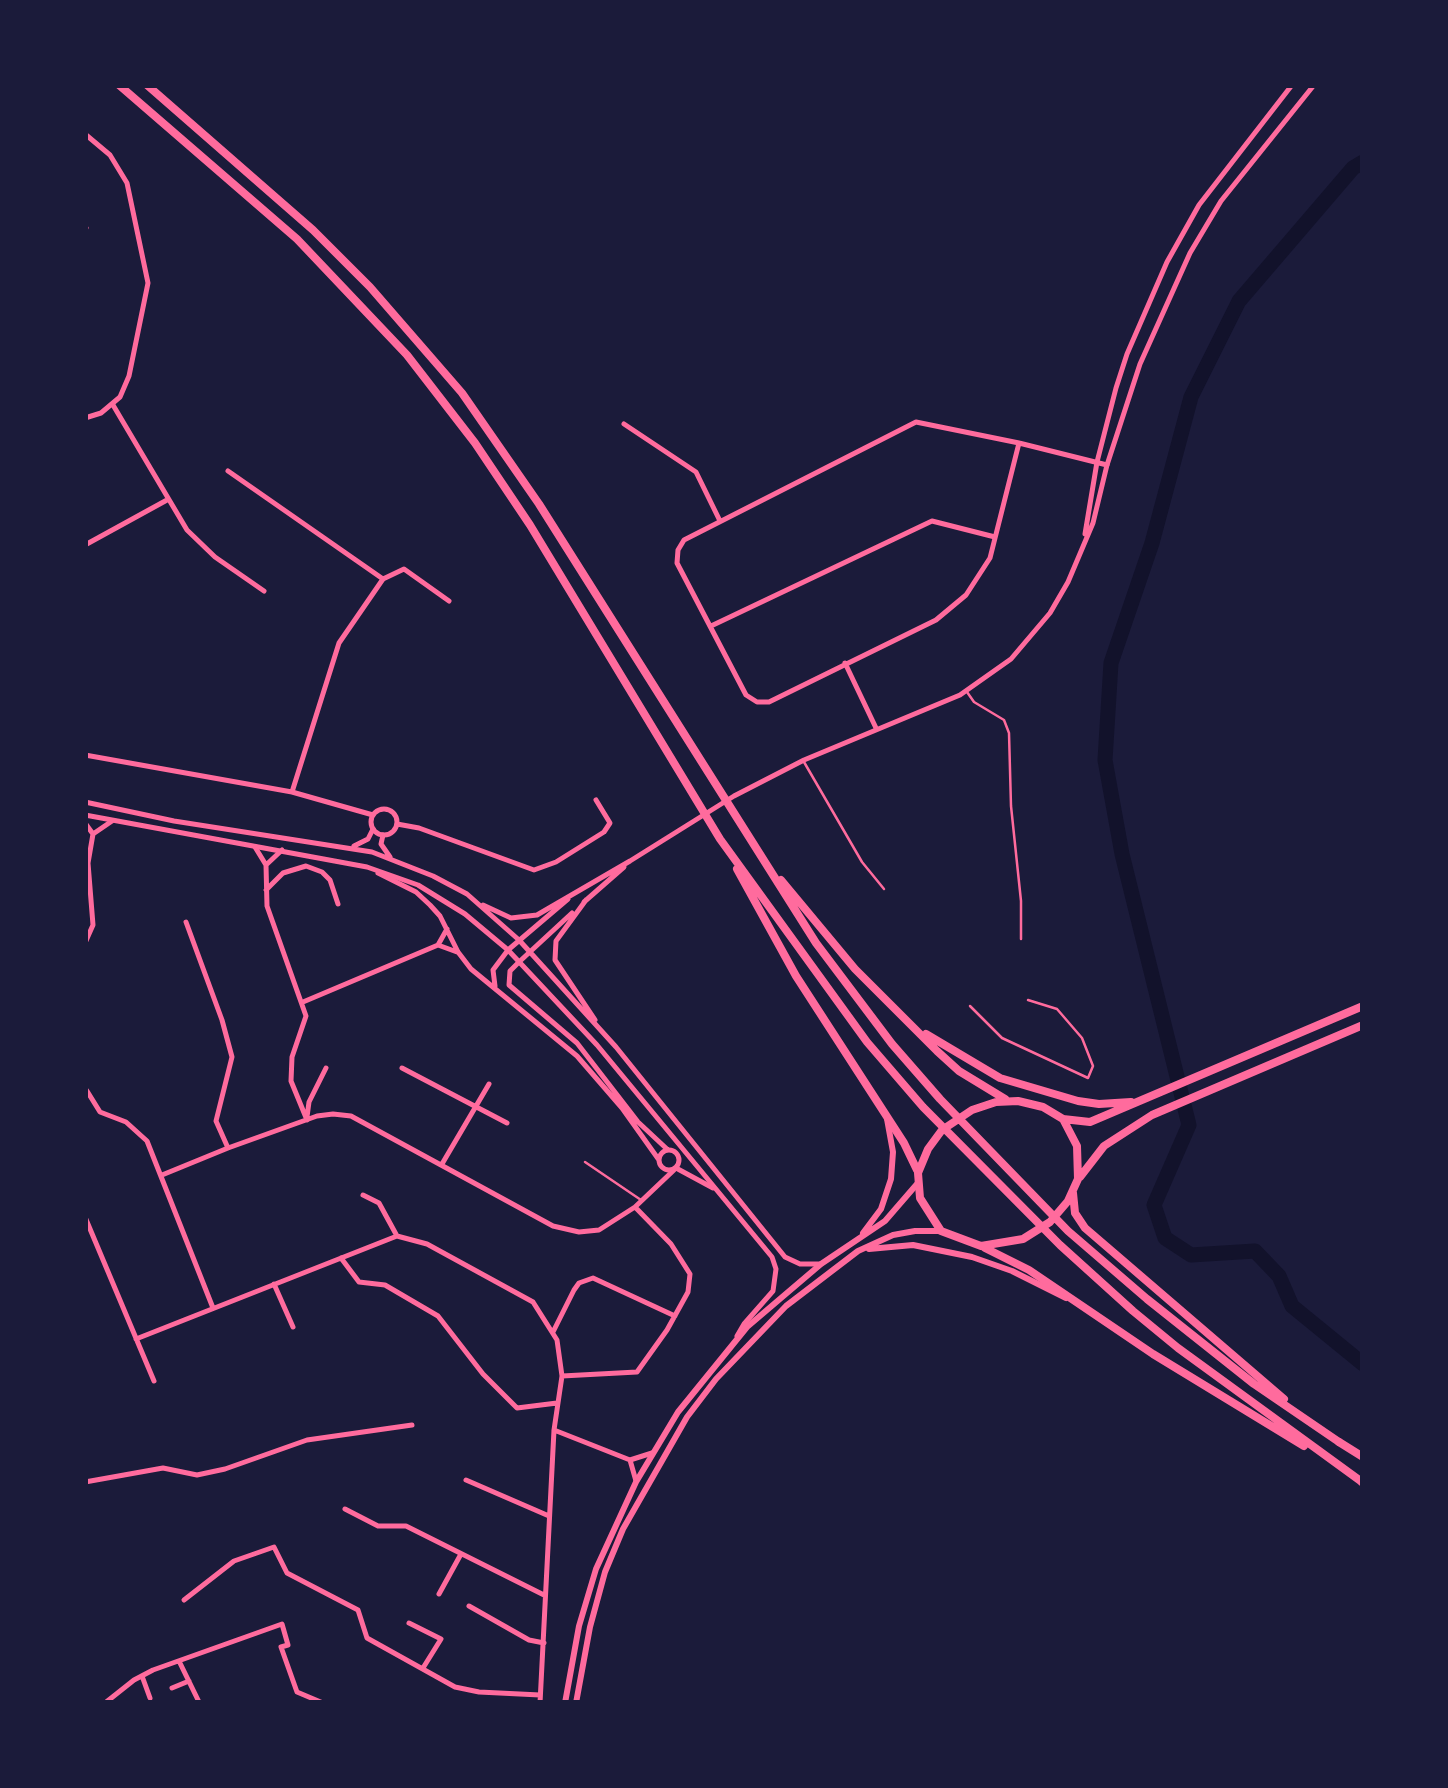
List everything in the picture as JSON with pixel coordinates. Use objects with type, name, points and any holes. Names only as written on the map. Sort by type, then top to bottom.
[{"type":"main road","points":[[119,85],[297,239],[408,356],[474,443],[530,525],[694,795],[796,976],[910,1152],[923,1205],[941,1231]]},
{"type":"main road","points":[[147,85],[313,230],[382,300],[462,393],[540,504],[816,943],[892,1044],[940,1099],[1068,1231],[1147,1300],[1254,1384],[1363,1457]]},
{"type":"main road","points":[[747,837],[810,918],[904,1017],[960,1071],[1010,1101]]},
{"type":"main road","points":[[720,839],[856,1027],[922,1107],[1060,1245],[1178,1348],[1362,1482]]},
{"type":"main road","points":[[918,1173],[928,1149],[951,1123],[972,1110],[1010,1101],[1043,1107],[1063,1119],[1090,1122],[1363,1006]]},
{"type":"main road","points":[[904,1017],[950,1052],[1000,1078],[1078,1102],[1146,1099]]},
{"type":"main road","points":[[981,1246],[1010,1243],[1040,1231],[1060,1212],[1078,1179],[1104,1146],[1152,1115],[1363,1026]]},
{"type":"main road","points":[[859,1238],[882,1210],[891,1179],[893,1152],[887,1118]]},
{"type":"main road","points":[[1063,1119],[1077,1146],[1078,1179]]},
{"type":"main road","points":[[565,1703],[579,1626],[596,1569],[636,1482],[678,1412],[736,1338],[821,1264],[885,1221],[918,1184]]},
{"type":"main road","points":[[1073,1193],[1075,1212],[1106,1248],[1339,1442]]},
{"type":"main road","points":[[576,1703],[590,1627],[606,1572],[623,1529],[678,1431],[740,1351],[786,1306],[858,1251],[893,1235],[941,1231],[1030,1270],[1153,1354],[1362,1482]]},
{"type":"main road","points":[[858,1251],[898,1244],[972,1256],[1078,1305]]},
{"type":"street","points":[[1085,537],[1098,462],[1126,356],[1168,262],[1199,205],[1292,85]]},
{"type":"street","points":[[85,802],[392,859],[433,876],[483,905],[512,918],[523,918],[578,891],[734,796],[804,760],[967,692],[1011,660],[1050,613],[1068,582],[1092,523],[1150,341],[1205,224],[1314,85]]},
{"type":"street","points":[[85,134],[110,155],[127,183],[148,282],[129,376],[113,405],[85,418]]},
{"type":"street","points":[[113,405],[187,530],[215,557],[264,591]]},
{"type":"street","points":[[1019,443],[990,558],[966,595],[936,620],[769,702],[757,702],[746,695],[677,563],[684,540],[916,422],[1019,443],[1108,465]]},
{"type":"street","points":[[624,424],[696,472],[720,521]]},
{"type":"street","points":[[228,471],[384,579]]},
{"type":"street","points":[[85,544],[167,500]]},
{"type":"street","points":[[711,626],[932,521],[995,537]]},
{"type":"street","points":[[292,792],[339,643],[384,579],[404,569],[449,601]]},
{"type":"street","points":[[845,663],[876,728]]},
{"type":"street","points":[[85,755],[292,792],[373,815]]},
{"type":"street","points":[[397,824],[419,828],[534,870],[556,862],[604,832],[610,824],[596,800]]},
{"type":"street","points":[[373,815],[389,810],[397,824],[391,833],[382,835],[373,830]]},
{"type":"street","points":[[85,815],[366,867],[418,885],[444,899],[508,950],[597,1045],[772,1256],[776,1269],[773,1291],[736,1338]]},
{"type":"street","points":[[346,848],[360,845],[373,830],[373,815]]},
{"type":"street","points":[[85,943],[93,925],[88,862],[93,834],[112,821]]},
{"type":"street","points":[[85,823],[93,834]]},
{"type":"street","points":[[382,835],[384,850],[392,859]]},
{"type":"street","points":[[255,847],[266,865],[268,906],[306,1016],[292,1058],[291,1081],[307,1120]]},
{"type":"street","points":[[266,865],[282,850]]},
{"type":"street","points":[[162,1174],[333,1114],[352,1116],[553,1226],[578,1232],[599,1230],[635,1206],[675,1169],[678,1156],[647,1132],[576,1043],[509,986],[510,971],[630,861]]},
{"type":"street","points":[[266,890],[283,873],[306,866],[330,880],[338,904]]},
{"type":"street","points":[[366,867],[416,892],[440,916],[471,969],[578,1056],[668,1171],[675,1169],[702,1180],[725,1199]]},
{"type":"street","points":[[497,991],[492,970],[508,950],[578,891]]},
{"type":"street","points":[[586,900],[556,941],[555,960],[601,1030]]},
{"type":"street","points":[[483,905],[601,1030],[784,1257],[800,1264],[821,1264]]},
{"type":"street","points":[[186,922],[232,1056],[216,1120],[228,1148]]},
{"type":"street","points":[[85,924],[93,925]]},
{"type":"street","points":[[303,1002],[438,945],[447,929]]},
{"type":"street","points":[[438,945],[458,952]]},
{"type":"street","points":[[307,1120],[309,1102],[326,1068]]},
{"type":"street","points":[[402,1068],[507,1123]]},
{"type":"street","points":[[442,1164],[489,1084]]},
{"type":"street","points":[[88,1091],[100,1112],[126,1122],[148,1142],[213,1308]]},
{"type":"street","points":[[659,1181],[660,1162],[668,1150]]},
{"type":"street","points":[[363,1195],[379,1204],[397,1236]]},
{"type":"street","points":[[562,1376],[638,1372],[688,1292],[690,1274],[671,1244],[635,1206]]},
{"type":"street","points":[[86,1217],[154,1381]]},
{"type":"street","points":[[136,1339],[397,1236],[427,1244],[533,1302],[557,1340],[562,1376],[554,1430],[540,1699],[466,1690],[367,1638],[358,1610],[287,1573],[274,1547],[234,1561],[184,1600]]},
{"type":"street","points":[[342,1258],[359,1282],[385,1285],[438,1316],[483,1374],[518,1408],[557,1404]]},
{"type":"street","points":[[552,1333],[574,1290],[593,1278],[675,1316]]},
{"type":"street","points":[[274,1284],[293,1327]]},
{"type":"street","points":[[85,1482],[163,1468],[197,1475],[226,1469],[306,1440],[412,1426]]},
{"type":"street","points":[[554,1430],[630,1460],[652,1453]]},
{"type":"street","points":[[630,1460],[636,1482]]},
{"type":"street","points":[[466,1480],[549,1516]]},
{"type":"street","points":[[345,1508],[378,1526],[406,1526],[544,1595]]},
{"type":"street","points":[[439,1594],[461,1554]]},
{"type":"street","points":[[469,1606],[529,1640],[544,1643]]},
{"type":"street","points":[[409,1623],[440,1640],[423,1668]]},
{"type":"street","points":[[105,1703],[142,1676],[282,1624],[288,1645],[281,1648],[297,1692],[323,1703]]},
{"type":"street","points":[[179,1661],[199,1702]]},
{"type":"street","points":[[142,1676],[150,1698]]},
{"type":"street","points":[[172,1688],[189,1681]]},
{"type":"lane","points":[[967,692],[974,702],[1004,720],[1009,733],[1021,938]]},
{"type":"lane","points":[[804,760],[812,781],[862,862],[884,889]]},
{"type":"lane","points":[[970,1006],[1002,1038],[1088,1078],[1094,1066],[1079,1034],[1057,1009],[1028,1000]]},
{"type":"lane","points":[[585,1162],[642,1201]]},
{"type":"waterway","points":[[1363,162],[1353,168],[1239,301],[1191,397],[1152,543],[1111,663],[1105,760],[1122,854],[1189,1125],[1154,1205],[1165,1238],[1191,1255],[1255,1251],[1279,1276],[1292,1306],[1363,1364]]}]
